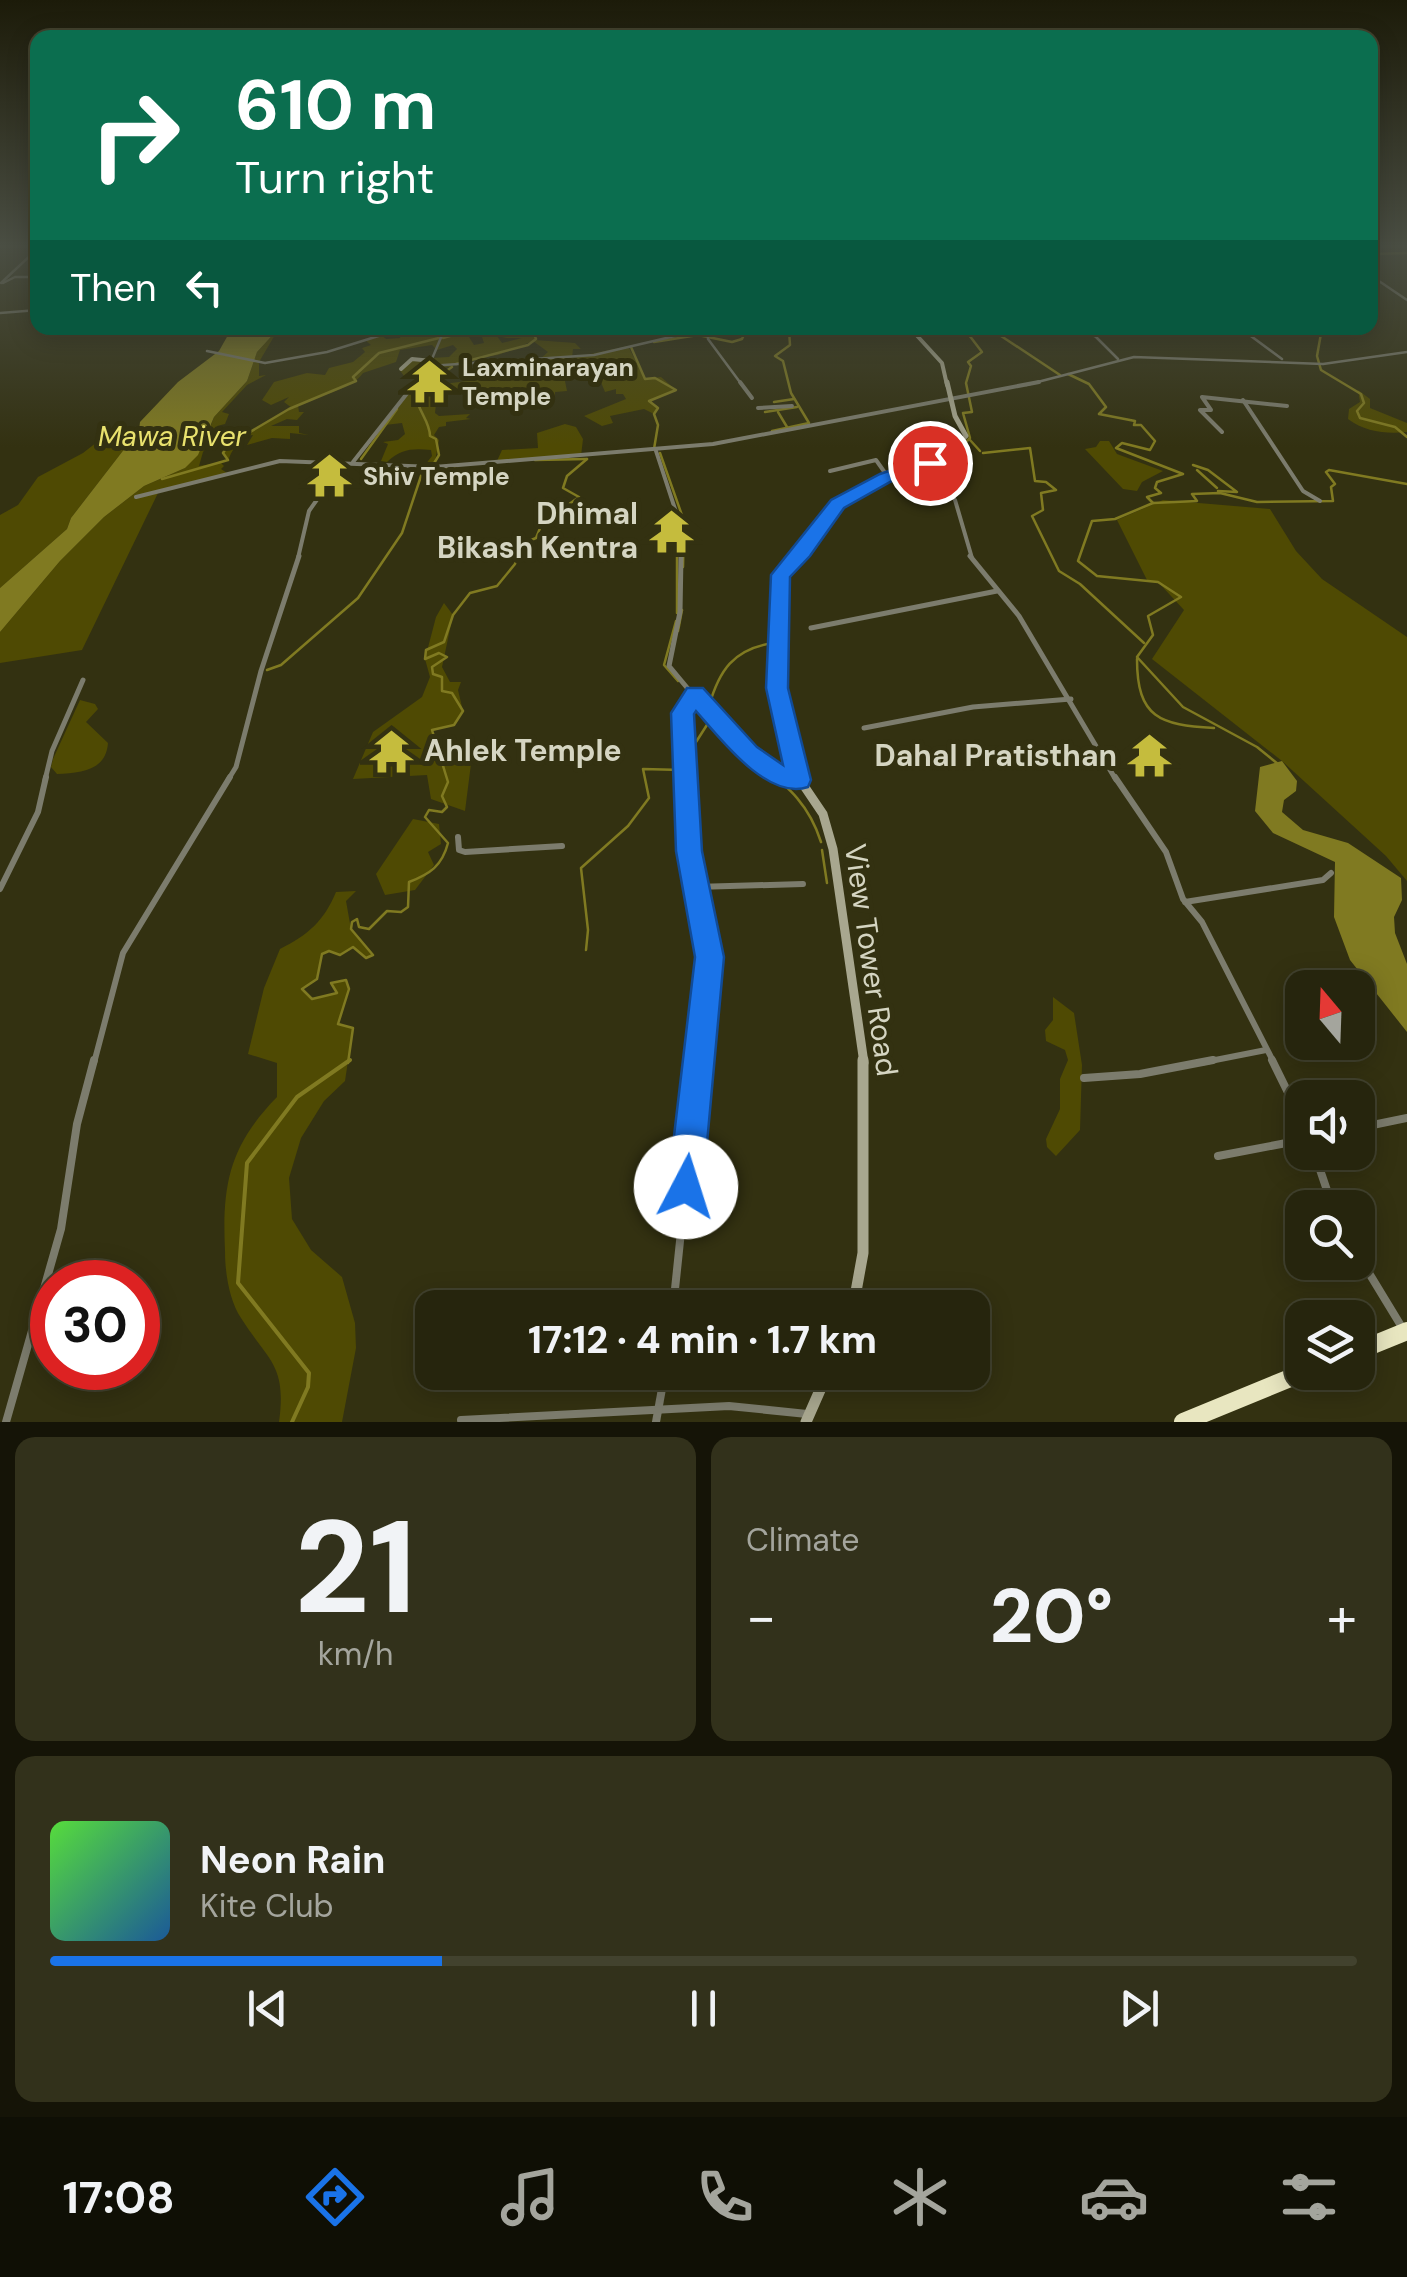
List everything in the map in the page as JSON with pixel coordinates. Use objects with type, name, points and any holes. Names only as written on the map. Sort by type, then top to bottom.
[{"type":"highway","points":[[1375,1344],[1406,1332]]},
{"type":"highway","points":[[1183,1422],[1285,1380]]},
{"type":"street","points":[[207,352],[219,350],[247,364],[294,359],[379,335]]},
{"type":"street","points":[[353,462],[430,363],[442,335]]},
{"type":"street","points":[[401,368],[412,359],[430,363],[594,355],[673,335]]},
{"type":"street","points":[[708,335],[752,398]]},
{"type":"street","name":"View Tower Road","points":[[856,1290],[863,1253],[865,1070],[833,849],[823,814],[799,780],[777,688],[778,584],[787,566],[804,552],[823,519],[838,504],[888,477],[947,455],[966,436],[955,416],[958,397],[942,363],[916,335]]},
{"type":"street","points":[[1091,335],[1120,360]]},
{"type":"street","points":[[1250,335],[1285,361]]},
{"type":"street","points":[[136,496],[280,461],[434,468],[656,451],[742,439],[958,397],[1120,360],[1165,357],[1323,364],[1407,352]]},
{"type":"street","points":[[1222,432],[1200,410],[1212,410],[1202,397],[1287,406]]},
{"type":"street","points":[[1243,400],[1303,491],[1320,501]]},
{"type":"street","points":[[758,408],[792,406]]},
{"type":"street","points":[[898,446],[914,467]]},
{"type":"street","points":[[656,451],[681,525],[680,616],[668,655],[669,666],[749,754],[779,774],[799,780]]},
{"type":"street","points":[[830,471],[876,460],[888,477]]},
{"type":"street","points":[[6,1422],[60,1229],[77,1124],[123,953],[236,766],[310,510],[343,463]]},
{"type":"street","points":[[930,463],[956,500],[968,554],[1019,616],[1135,812],[1166,852],[1184,899],[1202,922],[1285,1087]]},
{"type":"street","points":[[811,628],[997,591]]},
{"type":"street","points":[[0,889],[38,812],[52,751],[83,680]]},
{"type":"street","points":[[676,1290],[710,957],[695,887],[681,722],[695,694]]},
{"type":"street","points":[[864,728],[974,707],[1071,699]]},
{"type":"street","points":[[458,837],[459,850],[465,852],[562,846]]},
{"type":"street","points":[[1184,899],[1323,880],[1332,873]]},
{"type":"street","points":[[695,887],[804,884]]},
{"type":"street","points":[[1084,1078],[1140,1074],[1266,1050]]},
{"type":"street","points":[[1375,1125],[1407,1118]]},
{"type":"street","points":[[1218,1156],[1285,1143]]},
{"type":"street","points":[[1374,1280],[1406,1332]]},
{"type":"street","points":[[656,1422],[661,1390]]},
{"type":"street","points":[[460,1420],[729,1406],[807,1420],[820,1390]]},
{"type":"shaded area","points":[[275,335],[259,362],[259,376],[266,375],[247,385],[222,412],[229,414],[225,424],[217,426],[219,431],[203,452],[199,466],[225,462],[221,469],[227,473],[158,493],[82,650],[0,663],[0,632],[60,561],[104,517],[144,486],[185,468],[205,441],[214,417],[247,381],[257,352]]},
{"type":"shaded area","points":[[378,335],[458,335],[469,337],[474,345],[484,343],[482,337],[497,336],[502,343],[522,338],[502,338],[534,335],[535,340],[575,343],[581,349],[573,349],[572,358],[628,346],[645,379],[661,377],[676,390],[650,400],[658,408],[654,414],[644,409],[610,416],[613,423],[602,426],[584,416],[626,399],[623,394],[616,394],[616,389],[605,392],[598,375],[590,370],[603,366],[610,374],[619,372],[605,359],[581,367],[581,374],[564,376],[567,391],[555,392],[555,396],[507,394],[504,399],[476,401],[478,394],[438,392],[440,403],[436,404],[435,413],[470,414],[466,418],[471,419],[446,422],[446,426],[439,427],[434,435],[439,440],[434,467],[403,466],[425,465],[432,456],[431,450],[407,450],[387,462],[381,461],[388,444],[383,442],[398,440],[405,434],[402,423],[385,425],[412,388],[475,380],[481,371],[490,370],[491,364],[539,360],[548,352],[533,341],[498,355],[462,360],[451,367],[413,369],[404,376],[399,369],[412,359],[449,357],[457,349],[453,345],[437,350],[432,345],[400,350],[396,362],[363,373],[343,388],[298,405],[299,412],[304,412],[297,420],[287,419],[271,426],[299,426],[299,433],[309,435],[290,433],[290,439],[272,438],[247,445],[253,435],[238,444],[229,459],[223,453],[244,435],[292,408],[284,402],[289,397],[271,405],[262,400],[274,382],[307,373],[325,375],[329,368],[353,362],[365,352],[362,348],[371,345],[365,340]]},
{"type":"shaded area","points":[[1358,390],[1370,399],[1370,408],[1407,423],[1407,432],[1376,431],[1348,419],[1349,409],[1360,402]]},
{"type":"shaded area","points":[[565,424],[576,427],[583,439],[581,456],[497,461],[502,450],[538,448],[537,433]]},
{"type":"shaded area","points":[[139,430],[71,518],[67,529],[0,588],[0,515],[18,505],[38,477],[83,453],[110,432]]},
{"type":"shaded area","points":[[1100,441],[1109,441],[1117,454],[1163,471],[1142,482],[1137,491],[1123,489],[1085,449],[1096,447]]},
{"type":"shaded area","points":[[1163,500],[1270,509],[1296,551],[1322,579],[1407,637],[1407,881],[1386,856],[1282,761],[1152,659],[1184,610],[1158,582],[1147,580],[1117,520]]},
{"type":"shaded area","points":[[444,603],[453,615],[442,667],[450,682],[461,682],[458,690],[463,711],[454,725],[432,731],[436,744],[456,757],[472,756],[465,811],[431,799],[427,775],[353,779],[373,732],[422,697],[430,677],[425,659],[436,617]]},
{"type":"shaded area","points":[[80,700],[95,704],[98,709],[86,722],[108,743],[106,752],[90,769],[57,774],[51,767],[53,759]]},
{"type":"shaded area","points":[[413,819],[439,824],[441,844],[428,852],[434,865],[415,890],[385,895],[376,874]]},
{"type":"shaded area","points":[[356,891],[346,901],[351,929],[373,955],[366,958],[353,947],[340,955],[323,953],[317,979],[302,989],[312,999],[336,993],[331,983],[346,980],[349,989],[339,1023],[353,1028],[345,1081],[324,1101],[301,1138],[289,1178],[292,1219],[311,1250],[342,1277],[355,1323],[356,1348],[342,1422],[279,1422],[278,1375],[237,1311],[228,1286],[224,1227],[227,1186],[248,1132],[277,1097],[277,1063],[248,1054],[264,988],[280,949],[314,926],[336,892]]},
{"type":"shaded area","points":[[1053,997],[1074,1013],[1082,1065],[1080,1130],[1056,1156],[1047,1147],[1046,1139],[1060,1109],[1060,1079],[1068,1060],[1065,1050],[1046,1041],[1045,1030],[1053,1020]]},
{"type":"water","name":"Mawa River","points":[[228,335],[273,335],[257,352],[247,381],[214,417],[198,455],[185,468],[144,486],[104,517],[60,561],[0,632],[0,588],[67,529],[71,518],[139,430],[140,422],[178,382],[219,351]]},
{"type":"water","points":[[1282,761],[1297,781],[1296,791],[1284,800],[1282,812],[1303,830],[1348,843],[1401,878],[1402,900],[1394,917],[1395,933],[1407,964],[1407,1032],[1375,992],[1375,970],[1358,970],[1350,960],[1334,917],[1335,862],[1273,833],[1255,811],[1260,767]]},
{"type":"waterway","points":[[443,338],[453,335]]},
{"type":"waterway","points":[[456,364],[528,345],[536,339],[534,335]]},
{"type":"waterway","points":[[654,342],[698,335]]},
{"type":"waterway","points":[[698,335],[732,342],[744,335]]},
{"type":"waterway","points":[[772,431],[809,423],[791,393],[783,361],[775,356],[790,345],[789,335]]},
{"type":"waterway","points":[[932,464],[950,458],[970,438],[963,413],[972,412],[966,383],[971,366],[968,362],[982,352],[969,335]]},
{"type":"waterway","points":[[1000,335],[1060,375]]},
{"type":"waterway","points":[[1321,335],[1317,356],[1321,370],[1361,394],[1364,403],[1357,411],[1360,418],[1395,427],[1407,437]]},
{"type":"waterway","points":[[162,479],[228,460],[223,453],[228,445],[289,409],[356,381],[353,377],[379,353],[439,338]]},
{"type":"waterway","points":[[631,347],[645,379],[655,378],[676,390],[649,401],[658,408],[654,414],[658,425],[654,449]]},
{"type":"waterway","points":[[433,465],[439,455],[436,439],[430,436],[415,393],[452,367]]},
{"type":"waterway","points":[[1068,374],[1089,384],[1106,407],[1099,414],[1135,421],[1134,425],[1141,425],[1155,441],[1150,450],[1122,443],[1116,448],[1183,474],[1157,482],[1155,488],[1161,493],[1147,497],[1153,503]]},
{"type":"waterway","points":[[774,402],[794,399]]},
{"type":"waterway","points":[[765,412],[797,407]]},
{"type":"waterway","points":[[361,459],[397,409]]},
{"type":"waterway","points":[[778,412],[787,427]]},
{"type":"waterway","points":[[970,440],[980,451]]},
{"type":"waterway","points":[[983,453],[1030,448],[1035,481],[1046,482],[1056,490],[1041,493],[1043,510],[1032,516],[1059,571],[1080,584],[1144,643]]},
{"type":"waterway","points":[[660,453],[684,521],[683,567]]},
{"type":"waterway","points":[[348,1061],[353,1028],[338,1024],[349,989],[346,980],[331,983],[337,993],[312,999],[302,989],[317,979],[322,954],[329,951],[340,955],[353,947],[366,958],[373,955],[351,929],[352,922],[357,919],[359,927],[369,929],[387,911],[401,912],[408,907],[409,882],[423,876],[442,858],[448,843],[425,817],[429,810],[442,812],[447,807],[442,796],[448,782],[432,730],[454,725],[463,711],[452,693],[442,691],[442,677],[433,674],[432,667],[447,657],[439,653],[425,659],[426,650],[444,642],[453,615],[470,593],[497,586],[515,564],[519,545],[536,538],[543,521],[563,519],[565,507],[579,497],[563,488],[567,476],[587,459],[535,460]]},
{"type":"waterway","points":[[709,706],[723,672],[738,656],[773,643],[774,575],[832,504],[875,479],[923,461]]},
{"type":"waterway","points":[[1193,465],[1208,470],[1237,492],[1218,491]]},
{"type":"waterway","points":[[915,470],[925,466]]},
{"type":"waterway","points":[[435,469],[457,467]]},
{"type":"waterway","points":[[267,670],[281,665],[358,598],[402,533],[423,470],[431,469]]},
{"type":"waterway","points":[[1197,470],[1217,488]]},
{"type":"waterway","points":[[1153,503],[1197,501],[1192,494],[1220,493],[1257,502],[1333,501],[1331,487],[1335,484],[1326,472],[1329,470],[1407,484]]},
{"type":"waterway","points":[[818,535],[845,503]]},
{"type":"waterway","points":[[1153,503],[1115,519],[1092,521],[1078,561],[1097,576],[1158,582],[1181,597],[1148,616],[1153,635],[1137,657],[1183,707],[1257,747],[1278,764]]},
{"type":"waterway","points":[[677,542],[677,613]]},
{"type":"waterway","points":[[678,631],[682,610]]},
{"type":"waterway","points":[[676,621],[664,665],[678,681]]},
{"type":"waterway","points":[[1137,659],[1141,694],[1155,714],[1179,724],[1214,728]]},
{"type":"waterway","points":[[681,747],[676,726],[690,695]]},
{"type":"waterway","points":[[696,698],[712,717],[689,753],[685,714],[696,698]]},
{"type":"waterway","points":[[733,740],[795,796],[821,842]]},
{"type":"waterway","points":[[586,950],[588,930],[581,868],[628,826],[649,798],[643,769],[682,770]]},
{"type":"waterway","points":[[822,850],[827,883]]},
{"type":"waterway","points":[[687,854],[706,952]]},
{"type":"waterway","points":[[292,1422],[308,1387],[309,1373],[238,1283],[247,1163],[297,1097],[348,1061]]},
{"type":"place","name":"Laxminarayan Temple","points":[[429,381]]},
{"type":"place","name":"Shiv Temple","points":[[330,476]]},
{"type":"place","name":"Dhimal Bikash Kentra","points":[[671,531]]},
{"type":"place","name":"Ahlek Temple","points":[[391,751]]},
{"type":"place","name":"Dahal Pratisthan","points":[[1150,756]]},
{"type":"route","points":[[686,1187],[710,957],[689,851],[682,713],[695,694],[749,754],[779,774],[799,780],[777,688],[781,575],[804,552],[823,519],[838,504],[886,477],[930,463]]}]
